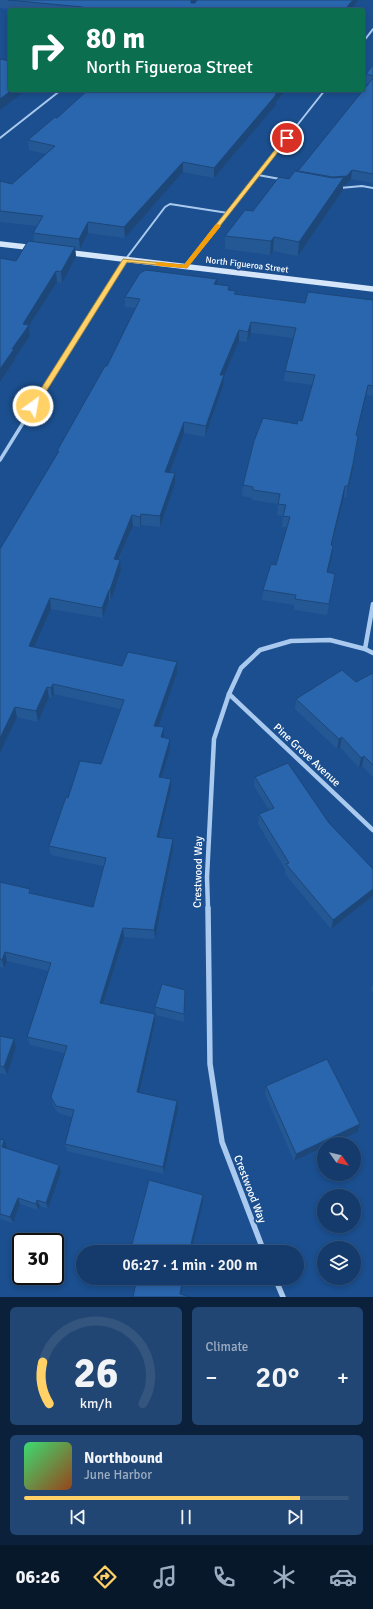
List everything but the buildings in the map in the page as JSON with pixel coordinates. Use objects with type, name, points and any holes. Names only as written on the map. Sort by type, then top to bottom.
[{"type":"main road","points":[[0,244],[39,249]]},
{"type":"main road","name":"North Figueroa Street","points":[[55,251],[373,289]]},
{"type":"street","points":[[365,39],[373,29]]},
{"type":"street","points":[[0,138],[58,92]]},
{"type":"street","points":[[185,267],[323,92]]},
{"type":"street","points":[[0,460],[125,260]]},
{"type":"street","points":[[365,649],[373,604]]},
{"type":"street","name":"Crestwood Way","points":[[261,1245],[222,1142],[210,1064],[207,877],[214,739],[229,694],[242,668],[260,650],[291,641],[330,640],[365,649],[373,653]]},
{"type":"street","name":"Pine Grove Avenue","points":[[229,694],[373,830]]},
{"type":"street","points":[[278,1285],[283,1297]]},
{"type":"lane","points":[[258,175],[287,180]]},
{"type":"lane","points":[[339,188],[362,186],[373,188]]},
{"type":"lane","points":[[125,260],[165,207],[170,204],[228,213]]},
{"type":"slow traffic","points":[[158,264],[185,267],[218,226]]},
{"type":"route","points":[[33,406],[125,260],[185,267],[287,138]]}]
